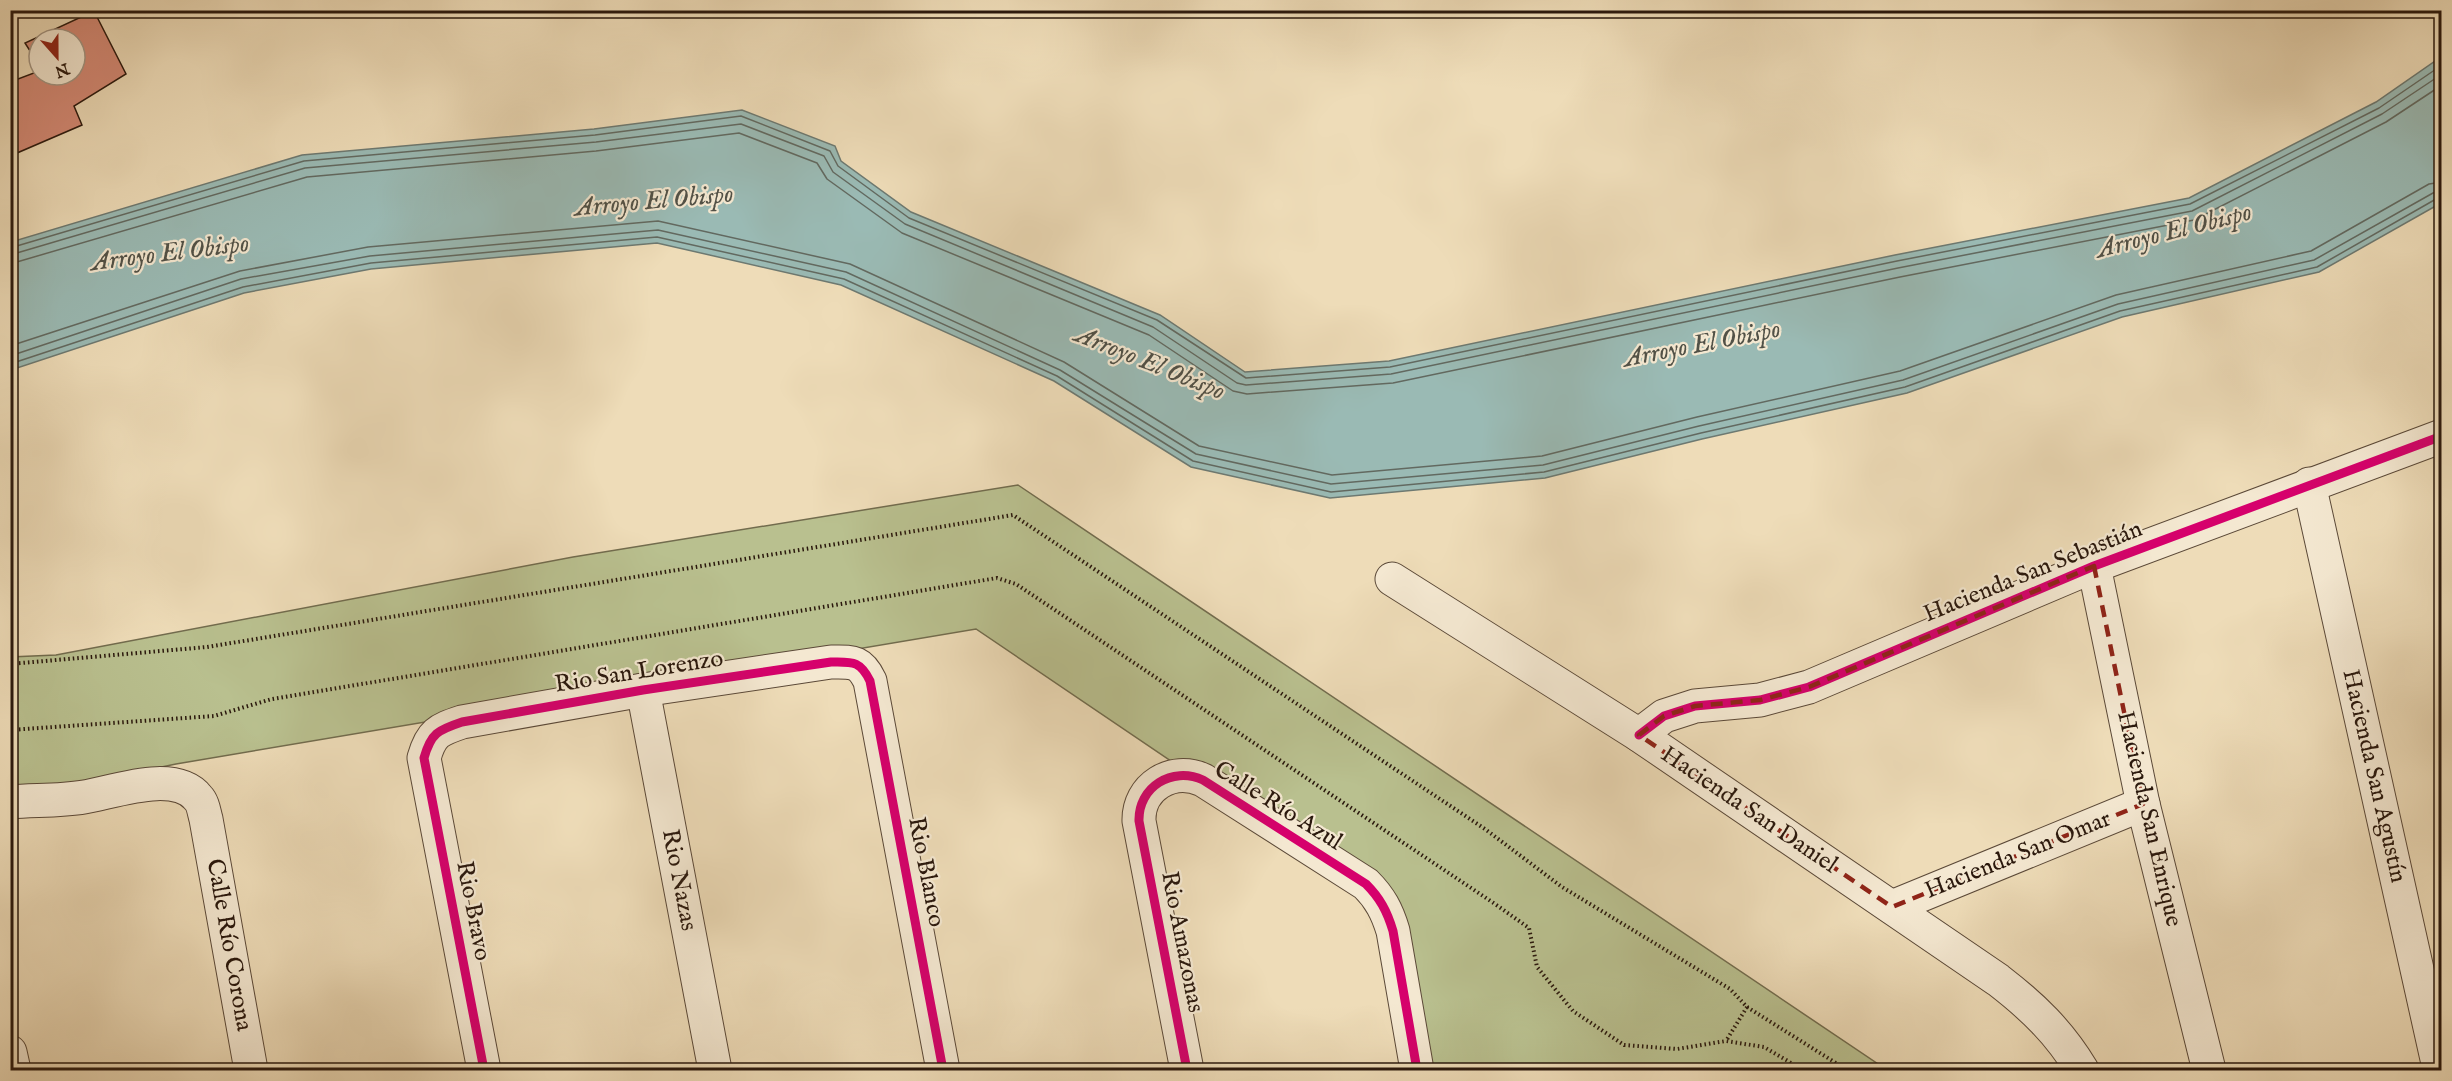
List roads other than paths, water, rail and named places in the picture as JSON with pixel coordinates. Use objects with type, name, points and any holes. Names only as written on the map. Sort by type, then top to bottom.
[{"type":"street","name":"Hacienda San Sebastián","points":[[1638,735],[1664,716],[1695,706],[1760,699],[1809,687],[2094,566],[2309,483],[2442,436]]},
{"type":"street","name":"Hacienda San Agustín","points":[[2309,483],[2437,1069]]},
{"type":"street","name":"Hacienda San Enrique","points":[[2094,566],[2143,804],[2209,1071]]},
{"type":"street","name":"Hacienda San Daniel","points":[[1392,579],[1638,735],[1998,980],[2035,1009],[2071,1052],[2082,1071]]},
{"type":"street","name":"Rio San Lorenzo","points":[[424,758],[428,742],[434,734],[445,727],[643,690],[831,662],[859,664],[870,681]]},
{"type":"street","name":"Rio Blanco","points":[[870,681],[943,1071]]},
{"type":"street","name":"Rio Nazas","points":[[643,690],[715,1071]]},
{"type":"street","name":"Rio Bravo","points":[[424,758],[484,1071]]},
{"type":"street","name":"Calle Río Azul","points":[[1138,821],[1141,801],[1155,784],[1175,775],[1193,776],[1365,884],[1380,898],[1389,915],[1417,1071]]},
{"type":"street","name":"Calle Río Corona","points":[[10,802],[82,797],[154,783],[172,784],[187,789],[198,797],[206,819],[251,1071]]},
{"type":"street","name":"Hacienda San Omar","points":[[1892,907],[2143,804]]},
{"type":"street","name":"Rio Amazonas","points":[[1138,821],[1187,1071]]},
{"type":"street","points":[[10,1052],[14,1071]]},
{"type":"water","name":"Arroyo El Obispo","points":[[2441,57],[2441,203],[2319,272],[2122,317],[1907,393],[1702,439],[1545,478],[1330,498],[1191,467],[1054,381],[841,285],[657,243],[371,269],[244,293],[11,370],[11,242],[302,155],[594,129],[742,110],[835,146],[841,161],[911,212],[1160,315],[1245,372],[1389,361],[1895,255],[2189,198],[2376,102]]}]
